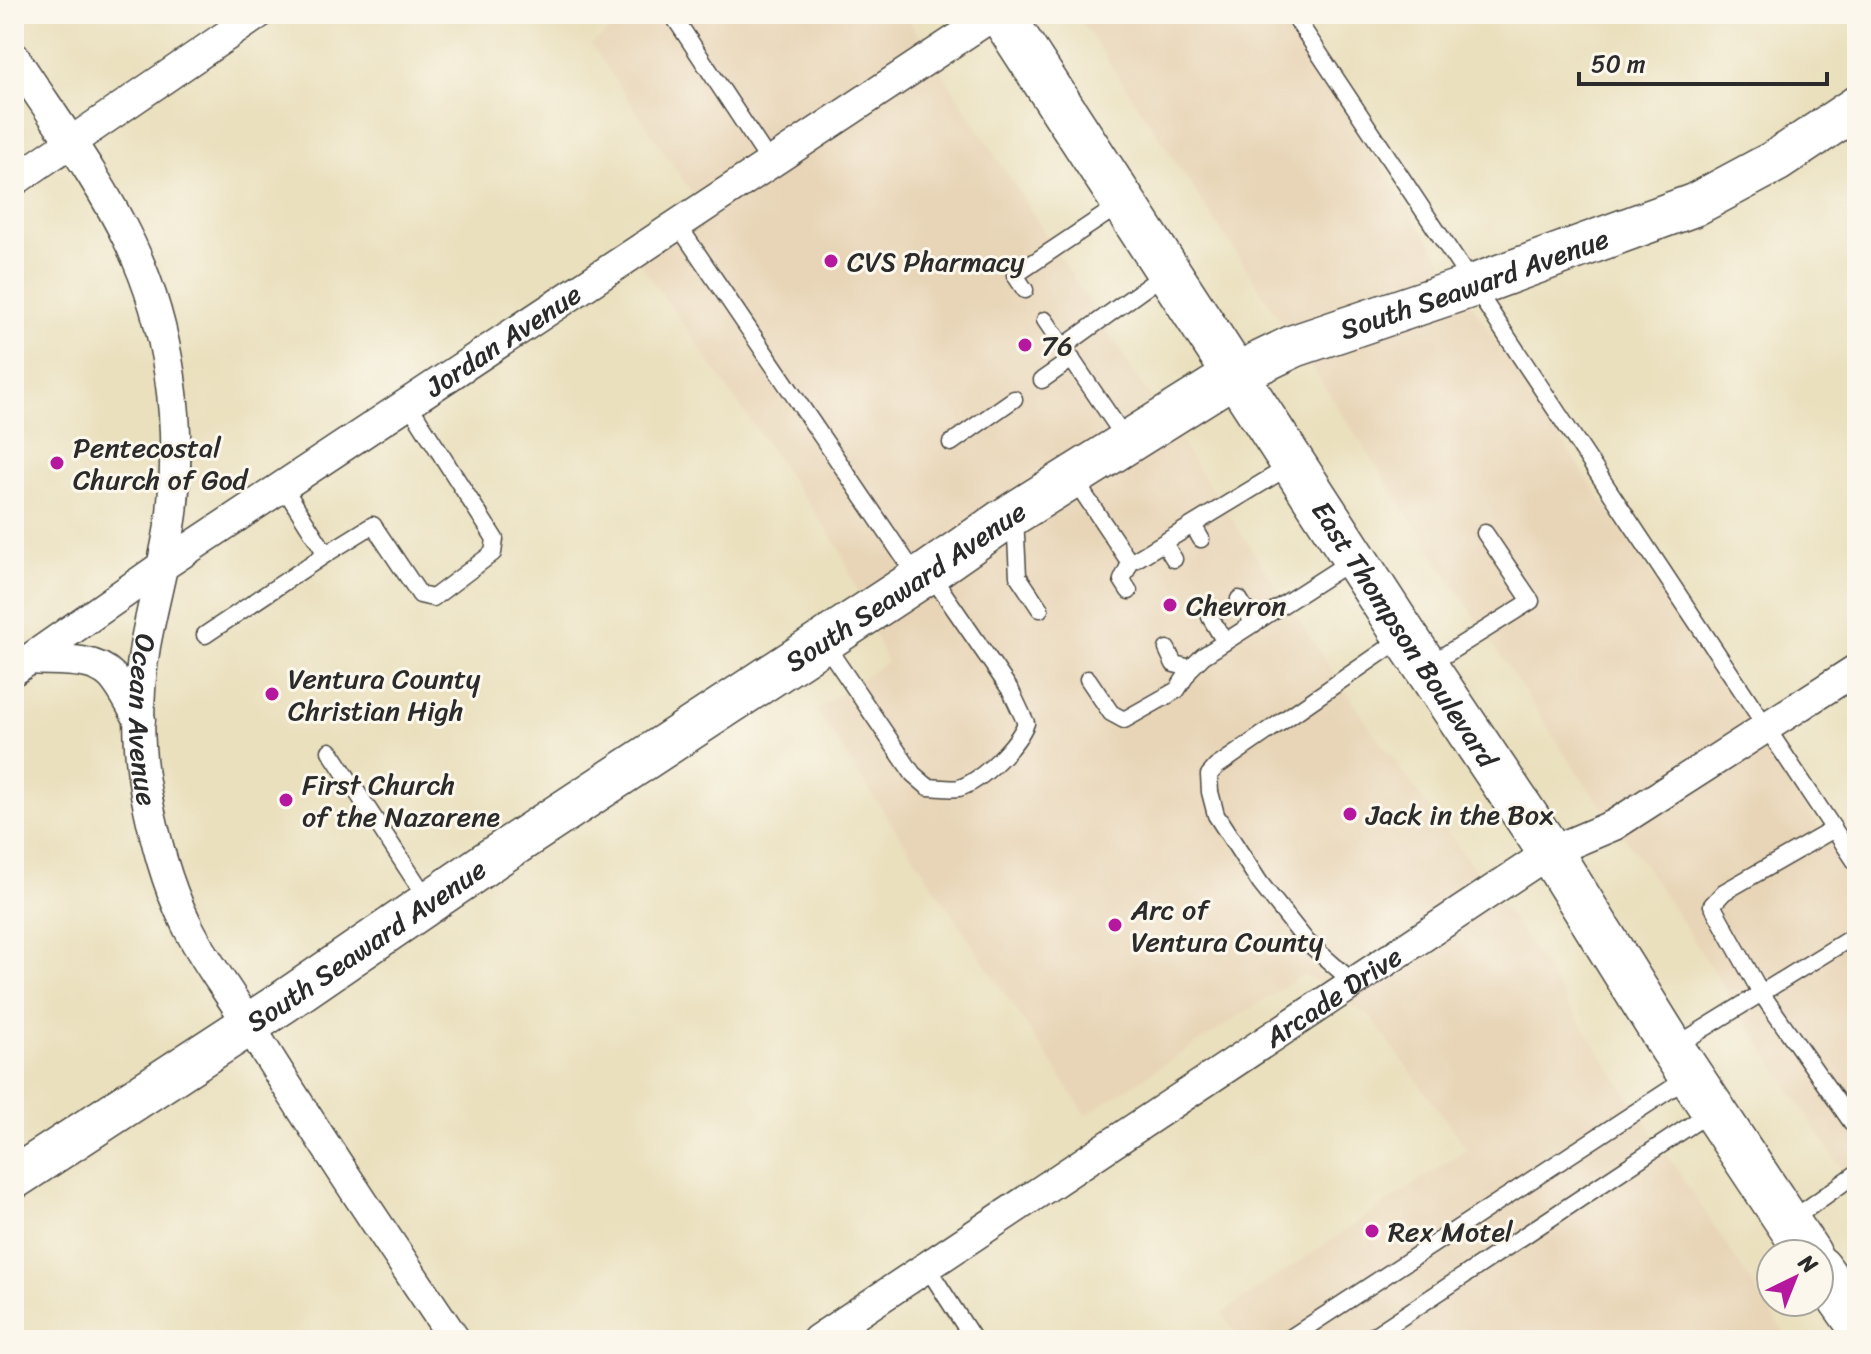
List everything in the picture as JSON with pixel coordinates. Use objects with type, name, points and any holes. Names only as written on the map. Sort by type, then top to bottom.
[{"type":"main road","name":"East Thompson Boulevard","points":[[998,14],[1550,852],[1692,1078],[1798,1238]]},
{"type":"main road","name":"South Seaward Avenue","points":[[14,1178],[249,1025],[495,857],[1015,514],[1236,374],[1294,346],[1475,285],[1694,205],[1776,161],[1857,107]]},
{"type":"main road","points":[[1835,1291],[1857,1322]]},
{"type":"street","points":[[14,181],[258,14]]},
{"type":"street","name":"Jordan Avenue","points":[[22,665],[161,567],[998,14]]},
{"type":"street","name":"Ocean Avenue","points":[[14,57],[96,183],[130,243],[156,308],[171,376],[176,446],[171,515],[144,650],[140,720],[145,789],[161,857],[185,922],[277,1073],[455,1340]]},
{"type":"street","points":[[22,665],[81,663],[100,667],[112,676],[140,720]]},
{"type":"street","name":"Arcade Drive","points":[[817,1340],[1550,852],[1614,825],[1857,669]]},
{"type":"lane","points":[[672,14],[771,164]]},
{"type":"lane","points":[[1293,14],[1857,864]]},
{"type":"lane","points":[[1025,290],[1015,275],[1123,203]]},
{"type":"lane","points":[[678,225],[924,576],[1004,680],[1026,723],[1020,738],[983,773],[959,788],[928,787],[913,774],[823,642]]},
{"type":"lane","points":[[1042,380],[1067,353],[1167,272]]},
{"type":"lane","points":[[1045,320],[1128,443]]},
{"type":"lane","points":[[951,443],[1014,399]]},
{"type":"lane","points":[[205,635],[373,525],[420,595],[433,598],[493,553],[495,539],[408,403]]},
{"type":"lane","points":[[1129,591],[1122,580],[1130,563],[1164,543],[1197,532],[1294,464]]},
{"type":"lane","points":[[1073,477],[1130,563]]},
{"type":"lane","points":[[283,486],[326,554]]},
{"type":"lane","points":[[1015,514],[1018,576],[1040,609]]},
{"type":"lane","points":[[1354,983],[1307,942],[1260,883],[1216,815],[1209,775],[1216,767],[1415,651],[1531,601],[1485,533]]},
{"type":"lane","points":[[1164,543],[1174,559]]},
{"type":"lane","points":[[1088,679],[1111,713],[1124,720],[1177,690],[1191,668],[1225,642],[1355,559]]},
{"type":"lane","points":[[1239,599],[1254,624]]},
{"type":"lane","points":[[1210,617],[1225,642]]},
{"type":"lane","points":[[1167,649],[1174,664],[1191,668]]},
{"type":"lane","points":[[330,751],[430,903]]},
{"type":"lane","points":[[1834,829],[1724,892],[1712,905],[1761,993],[1857,1130]]},
{"type":"lane","points":[[1367,1340],[1692,1078],[1761,993],[1857,934]]},
{"type":"lane","points":[[1287,1340],[1692,1078]]},
{"type":"lane","points":[[1798,1238],[1857,1173]]},
{"type":"lane","points":[[927,1267],[974,1340]]},
{"type":"shaded area","points":[[634,14],[905,14],[1121,352],[1376,736],[1515,923],[1755,1288],[1755,1318],[1775,1318],[1789,1340],[1240,1340],[1222,1313],[1467,1149],[1372,1019],[1304,974],[1086,1115],[816,710],[886,662],[840,549],[634,254],[702,208],[591,44]]},
{"type":"shaded area","points":[[1074,14],[1281,14],[1857,884],[1857,1193],[1646,867],[1576,771],[1245,266]]},
{"type":"place","name":"CVS Pharmacy","points":[[831,261]]},
{"type":"place","name":"76","points":[[1025,345]]},
{"type":"place","name":"Pentecostal Church of God","points":[[57,463]]},
{"type":"place","name":"Chevron","points":[[1170,605]]},
{"type":"place","name":"Ventura County Christian High","points":[[272,694]]},
{"type":"place","name":"First Church of the Nazarene","points":[[286,800]]},
{"type":"place","name":"Jack in the Box","points":[[1350,814]]},
{"type":"place","name":"Arc of Ventura County","points":[[1115,925]]},
{"type":"place","name":"Rex Motel","points":[[1372,1231]]}]
